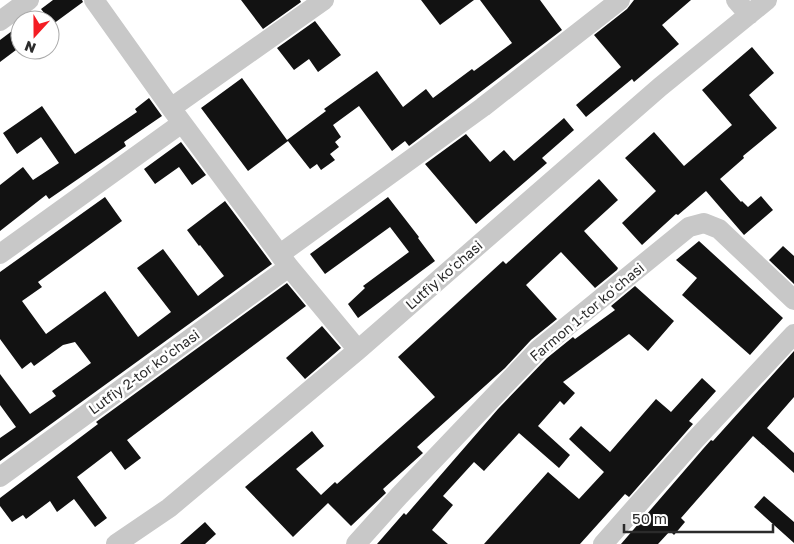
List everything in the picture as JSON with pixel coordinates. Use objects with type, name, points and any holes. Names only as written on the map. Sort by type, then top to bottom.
[{"type":"street","points":[[0,20],[28,0]]},
{"type":"street","points":[[94,0],[284,261],[358,350]]},
{"type":"street","points":[[0,254],[324,0]]},
{"type":"street","name":"Lutfiy 2-tor koʻchasi","points":[[0,477],[284,261],[620,0]]},
{"type":"street","name":"Lutfiy koʻchasi","points":[[116,544],[169,508],[358,350],[660,87],[743,7],[767,0]]},
{"type":"street","name":"Farmon 1-tor koʻchasi","points":[[356,544],[539,349],[689,228],[704,223],[718,229],[794,300]]},
{"type":"street","points":[[603,544],[694,441],[794,334]]},
{"type":"building","points":[[53,0],[82,0],[83,2],[60,19],[60,10],[41,9]]},
{"type":"building","points":[[241,0],[300,0],[301,2],[263,29]]},
{"type":"building","points":[[421,0],[474,0],[440,25]]},
{"type":"building","points":[[480,0],[540,0],[562,30],[409,146],[405,141],[392,151],[359,106],[333,125],[341,137],[335,142],[339,147],[330,154],[335,160],[321,170],[317,164],[310,169],[288,141],[248,171],[201,108],[242,78],[287,140],[326,111],[324,109],[377,71],[403,107],[426,89],[433,98],[472,69],[474,71],[512,43]]},
{"type":"building","points":[[634,0],[691,0],[662,25],[679,44],[634,82],[632,79],[586,117],[576,105],[621,67],[594,35],[627,9]]},
{"type":"building","points":[[315,21],[341,55],[318,72],[309,59],[294,70],[277,48]]},
{"type":"building","points":[[10,32],[10,54],[0,62],[0,40]]},
{"type":"building","points":[[752,47],[774,73],[749,95],[777,128],[743,156],[744,158],[720,179],[748,207],[761,196],[773,210],[744,235],[706,191],[678,215],[676,214],[642,245],[622,223],[656,191],[625,158],[654,132],[684,166],[732,125],[702,90]]},
{"type":"building","points":[[149,98],[162,116],[124,142],[126,146],[49,199],[46,195],[0,231],[0,185],[23,167],[33,180],[59,163],[41,137],[17,154],[3,133],[42,106],[75,154],[137,112],[135,109]]},
{"type":"building","points":[[564,118],[574,130],[542,158],[547,163],[476,224],[425,164],[466,134],[490,162],[504,150],[514,161]]},
{"type":"building","points":[[181,142],[206,175],[192,185],[179,167],[155,184],[144,169]]},
{"type":"building","points":[[599,179],[618,200],[584,231],[618,268],[617,270],[595,288],[561,252],[526,285],[557,319],[531,340],[505,368],[417,447],[423,453],[383,489],[386,493],[351,526],[328,503],[293,537],[245,487],[312,431],[324,446],[296,469],[321,495],[335,482],[337,484],[435,397],[398,357],[503,261],[506,264]]},
{"type":"building","points":[[105,197],[122,221],[38,282],[42,287],[22,301],[46,334],[105,291],[138,337],[171,312],[137,268],[163,249],[198,296],[224,276],[187,230],[225,201],[272,264],[0,461],[0,438],[16,427],[0,405],[0,374],[30,414],[56,396],[52,391],[91,363],[75,342],[63,345],[34,366],[31,362],[22,369],[0,339],[0,272]]},
{"type":"building","points":[[388,197],[435,261],[358,318],[348,304],[365,288],[363,286],[409,252],[390,227],[325,274],[310,254]]},
{"type":"building","points":[[699,241],[783,318],[750,355],[682,295],[697,278],[676,260]]},
{"type":"building","points":[[783,246],[794,256],[794,284],[769,260]]},
{"type":"building","points":[[287,283],[306,306],[127,440],[141,458],[125,470],[111,451],[77,477],[107,518],[95,527],[74,499],[57,512],[50,501],[26,519],[23,515],[12,522],[0,506],[0,498],[98,424],[96,422]]},
{"type":"building","points":[[635,286],[674,321],[648,351],[629,334],[563,382],[575,393],[564,405],[560,401],[538,426],[570,455],[559,468],[519,433],[484,471],[474,462],[443,496],[453,505],[432,530],[448,544],[377,544],[404,513],[406,515],[498,409],[547,358],[573,337],[575,339],[615,310],[611,306]]},
{"type":"building","points":[[322,326],[341,348],[305,379],[286,358]]},
{"type":"building","points":[[794,351],[794,397],[767,428],[794,453],[794,473],[753,436],[681,518],[685,522],[674,535],[670,531],[658,544],[621,544],[711,440],[713,441]]},
{"type":"building","points":[[702,378],[716,391],[689,421],[693,424],[629,497],[625,494],[580,544],[484,544],[548,472],[579,499],[604,472],[569,439],[581,426],[610,452],[656,399],[671,412]]},
{"type":"building","points":[[764,496],[794,522],[794,543],[754,507]]},
{"type":"building","points":[[205,522],[216,534],[205,544],[180,544]]}]
